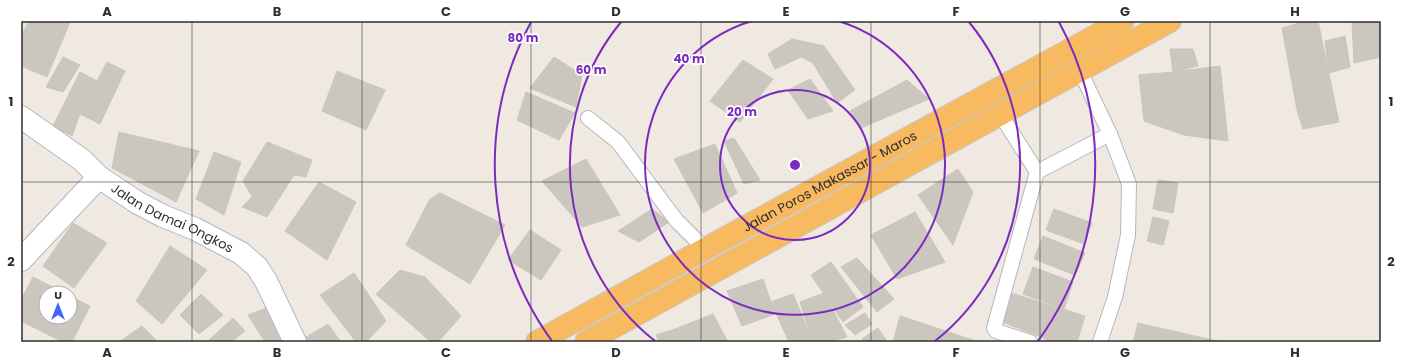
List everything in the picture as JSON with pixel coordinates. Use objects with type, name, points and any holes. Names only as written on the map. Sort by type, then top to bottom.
[{"type":"highway","name":"Jalan Poros Makassar - Maros","points":[[537,342],[1123,21]]},
{"type":"highway","name":"Jalan Poros Makassar - Maros","points":[[586,342],[1170,21]]},
{"type":"street","name":"Jalan Damai Ongkos","points":[[21,117],[82,160],[99,177],[138,203],[163,216],[195,229],[241,253],[257,267],[266,281],[295,342]]},
{"type":"street","points":[[21,260],[99,177]]},
{"type":"lane","points":[[1080,70],[1110,134],[1129,184],[1128,235],[1115,296],[1100,342]]},
{"type":"lane","points":[[1000,114],[1037,172]]},
{"type":"lane","points":[[588,118],[618,142],[676,220],[705,249]]},
{"type":"lane","points":[[1030,342],[994,328],[1037,172],[1110,134]]},
{"type":"building","points":[[29,21],[70,22],[47,77],[21,66],[21,36]]},
{"type":"building","points":[[1306,21],[1318,21],[1339,122],[1303,129],[1297,110],[1282,28]]},
{"type":"building","points":[[1352,21],[1381,21],[1381,57],[1354,63]]},
{"type":"building","points":[[1345,36],[1350,67],[1329,73],[1325,41]]},
{"type":"building","points":[[792,39],[824,46],[855,90],[837,103],[813,63],[801,57],[775,69],[768,54]]},
{"type":"building","points":[[1170,49],[1193,49],[1198,66],[1173,72]]},
{"type":"building","points":[[63,57],[80,65],[63,92],[46,87]]},
{"type":"building","points":[[554,57],[582,75],[576,107],[530,88]]},
{"type":"building","points":[[743,60],[773,79],[740,122],[710,101]]},
{"type":"building","points":[[107,62],[125,71],[100,124],[80,114]]},
{"type":"building","points":[[1220,66],[1228,141],[1184,135],[1173,72]]},
{"type":"building","points":[[337,71],[385,90],[366,130],[322,111]]},
{"type":"building","points":[[80,72],[97,81],[80,114],[72,136],[53,126]]},
{"type":"building","points":[[1173,72],[1184,135],[1144,121],[1139,75]]},
{"type":"building","points":[[810,79],[833,111],[808,119],[788,90]]},
{"type":"building","points":[[907,80],[929,99],[861,128],[850,111]]},
{"type":"building","points":[[526,92],[575,113],[559,140],[517,120]]},
{"type":"building","points":[[119,132],[199,151],[176,202],[112,168]]},
{"type":"building","points":[[734,138],[760,180],[744,184],[724,141]]},
{"type":"building","points":[[267,142],[312,160],[306,177],[294,175],[267,217],[242,207],[252,197],[243,181]]},
{"type":"building","points":[[715,144],[737,193],[703,213],[674,159]]},
{"type":"building","points":[[214,152],[241,162],[224,215],[196,199]]},
{"type":"building","points":[[586,159],[620,215],[582,227],[542,181]]},
{"type":"building","points":[[958,169],[973,192],[953,245],[918,195]]},
{"type":"building","points":[[1158,180],[1178,183],[1173,213],[1153,209]]},
{"type":"building","points":[[319,182],[356,202],[327,260],[285,231]]},
{"type":"building","points":[[440,193],[505,225],[470,284],[406,245],[430,199]]},
{"type":"building","points":[[652,209],[669,222],[639,242],[618,231]]},
{"type":"building","points":[[1054,209],[1092,223],[1084,244],[1046,230]]},
{"type":"building","points":[[915,212],[945,262],[897,279],[871,235]]},
{"type":"building","points":[[1153,217],[1169,221],[1163,245],[1147,241]]},
{"type":"building","points":[[73,223],[107,243],[76,285],[70,285],[43,266]]},
{"type":"building","points":[[530,230],[561,250],[541,280],[508,260]]},
{"type":"building","points":[[1043,236],[1085,253],[1075,275],[1034,259]]},
{"type":"building","points":[[170,246],[207,270],[162,324],[136,301]]},
{"type":"building","points":[[857,258],[894,299],[877,312],[841,267]]},
{"type":"building","points":[[831,262],[863,307],[843,322],[811,275]]},
{"type":"building","points":[[1033,267],[1073,282],[1064,309],[1023,294]]},
{"type":"building","points":[[400,270],[425,277],[461,316],[438,342],[431,342],[376,294]]},
{"type":"building","points":[[354,273],[386,321],[366,342],[356,342],[320,295]]},
{"type":"building","points":[[33,277],[48,285],[38,285],[38,325],[78,325],[78,300],[90,306],[72,342],[63,342],[21,321],[21,300]]},
{"type":"building","points":[[763,279],[775,314],[742,326],[727,291]]},
{"type":"building","points":[[1008,292],[1085,316],[1077,342],[1053,342],[1000,321]]},
{"type":"building","points":[[824,293],[847,337],[828,342],[813,342],[800,302]]},
{"type":"building","points":[[201,294],[223,315],[199,334],[180,315]]},
{"type":"building","points":[[793,294],[813,342],[789,342],[771,302]]},
{"type":"building","points":[[266,308],[283,342],[265,342],[248,315]]},
{"type":"building","points":[[865,313],[872,324],[855,335],[845,325]]},
{"type":"building","points":[[713,314],[728,342],[682,342],[675,329]]},
{"type":"building","points":[[900,316],[979,342],[893,342]]},
{"type":"building","points":[[233,318],[245,331],[231,342],[207,342]]},
{"type":"building","points":[[1138,323],[1221,342],[1133,342]]},
{"type":"building","points":[[328,324],[341,342],[309,342],[306,337]]},
{"type":"building","points":[[142,326],[158,342],[119,342]]},
{"type":"building","points":[[878,328],[886,340],[881,342],[864,342],[862,339]]},
{"type":"building","points":[[675,329],[681,342],[659,342],[656,335]]}]
